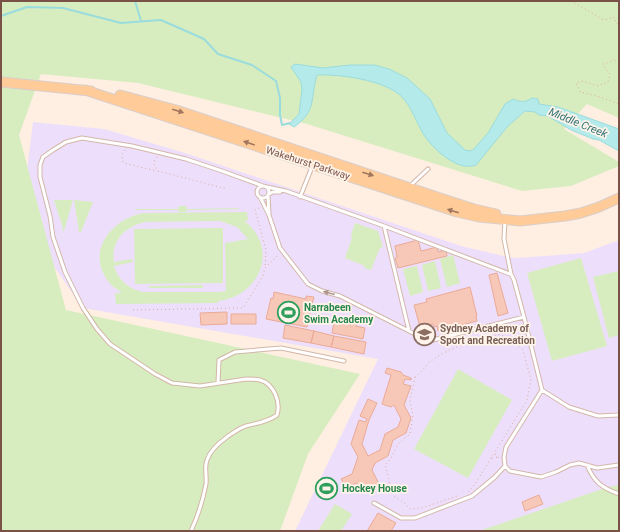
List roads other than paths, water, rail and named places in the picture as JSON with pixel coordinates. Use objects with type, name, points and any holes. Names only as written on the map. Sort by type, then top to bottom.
[{"type":"main road","name":"Wakehurst Parkway","points":[[1,82],[85,90],[132,98],[176,110],[474,209],[520,221],[581,213],[619,198]]},
{"type":"main road","name":"Wakehurst Parkway","points":[[85,90],[457,212],[479,217],[505,218]]},
{"type":"lane","points":[[191,531],[202,501],[206,479],[205,466],[210,454],[225,438],[234,432],[244,427],[271,420],[278,415],[279,402],[274,392],[261,380],[246,379],[200,386],[172,383],[155,374],[110,344],[97,329],[83,308],[65,272],[53,236],[50,216],[40,177],[40,164],[43,157],[66,142],[82,138],[132,146],[163,153],[220,170],[263,186],[286,191],[511,274]]},
{"type":"lane","points":[[300,197],[312,165]]},
{"type":"lane","points":[[409,187],[428,169]]},
{"type":"lane","points":[[263,186],[259,187],[257,194],[269,215],[277,239],[283,251],[308,284],[322,291],[340,296],[427,340],[433,340],[524,317]]},
{"type":"lane","points":[[267,187],[269,190],[269,215]]},
{"type":"lane","points":[[260,197],[265,198],[273,192],[286,191]]},
{"type":"lane","points":[[505,218],[504,239],[511,274],[524,317],[542,390],[569,407],[598,416],[619,415]]},
{"type":"lane","points":[[384,226],[409,331]]},
{"type":"lane","points":[[218,383],[219,360],[235,352],[281,348],[344,361]]},
{"type":"lane","points":[[542,390],[506,447],[504,458],[505,466],[510,471],[541,478],[570,465],[579,463],[597,468],[619,465]]},
{"type":"lane","points":[[587,465],[592,476],[600,485],[619,494]]},
{"type":"lane","points":[[374,503],[401,518],[415,518],[472,496],[495,477],[505,466]]},
{"type":"water","points":[[295,64],[323,68],[350,65],[374,65],[389,69],[407,78],[430,99],[447,133],[465,150],[470,151],[474,149],[488,133],[505,104],[513,99],[522,102],[532,98],[538,99],[539,104],[558,107],[619,129],[619,151],[599,140],[571,130],[548,116],[525,111],[507,127],[476,165],[469,166],[454,163],[440,153],[428,141],[405,100],[393,90],[361,79],[327,75],[317,75],[310,110],[294,127],[289,124],[299,114],[302,90],[301,82],[291,67]]},
{"type":"waterway","points":[[135,1],[141,21]]},
{"type":"waterway","name":"Middle Creek","points":[[1,16],[27,7],[63,8],[121,23],[161,20],[204,39],[218,54],[252,65],[276,81],[280,98],[280,115],[282,125],[290,123]]},
{"type":"place","name":"Narrabeen Swim Academy","points":[[289,313]]},
{"type":"place","name":"Sydney Academy of Sport and Recreation","points":[[425,334]]},
{"type":"place","name":"Hockey House","points":[[326,488]]}]
